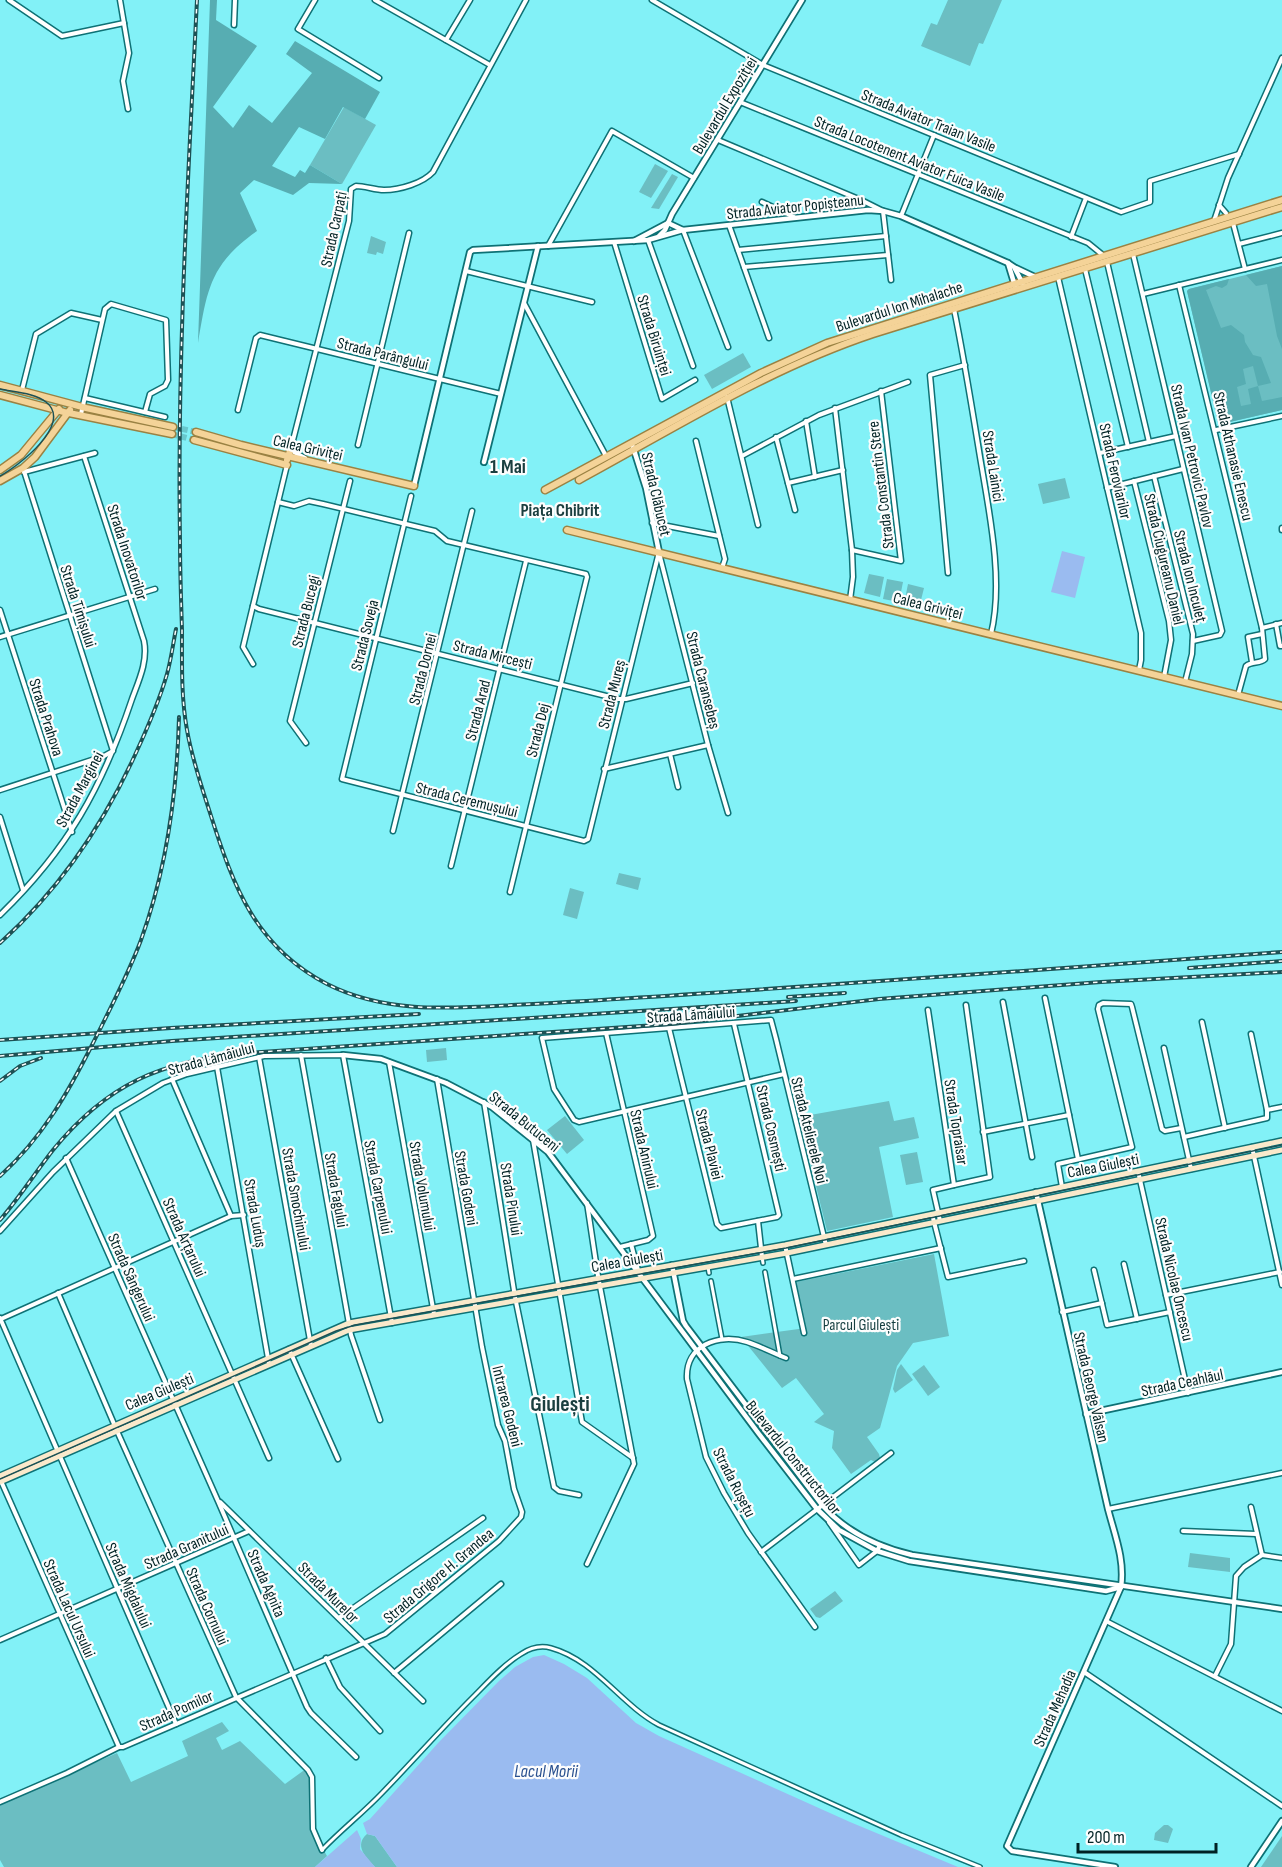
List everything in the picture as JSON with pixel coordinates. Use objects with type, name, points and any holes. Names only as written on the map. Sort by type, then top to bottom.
[{"type":"main road","name":"Bulevardul Ion Mihalache","points":[[579,480],[634,450],[776,365],[827,343],[1023,284],[1085,269],[1105,259],[1133,254],[1282,200]]},
{"type":"main road","name":"Bulevardul Ion Mihalache","points":[[1023,284],[1035,277],[1105,259],[1215,225],[1233,223],[1282,207]]},
{"type":"main road","points":[[0,385],[68,403],[82,410],[173,430]]},
{"type":"main road","points":[[0,395],[69,413],[82,410]]},
{"type":"main road","name":"Bulevardul Ion Mihalache","points":[[545,490],[632,442],[726,395]]},
{"type":"main road","points":[[0,470],[21,455],[58,410],[68,403]]},
{"type":"main road","points":[[0,481],[23,470],[39,453],[69,413],[68,403]]},
{"type":"main road","name":"Calea Griviței","points":[[196,432],[289,457],[414,486]]},
{"type":"main road","name":"Calea Griviței","points":[[194,440],[278,462],[287,467]]},
{"type":"main road","points":[[278,462],[285,461],[289,457],[291,448]]},
{"type":"main road","name":"Calea Griviței","points":[[567,530],[1282,706]]},
{"type":"main road","name":"Calea Giulești","points":[[558,1290],[598,1278],[785,1245],[1282,1141]]},
{"type":"main road","name":"Calea Giulești","points":[[349,1327],[392,1323],[515,1296],[600,1286],[762,1260],[937,1221],[1282,1150]]},
{"type":"main road","name":"Calea Giulești","points":[[0,1479],[349,1327],[391,1315],[475,1304]]},
{"type":"street","points":[[9,0],[62,36],[124,23]]},
{"type":"street","points":[[120,0],[129,53],[123,81],[128,109]]},
{"type":"street","points":[[234,25],[235,0]]},
{"type":"street","points":[[315,0],[298,29],[379,78]]},
{"type":"street","points":[[375,0],[490,65],[526,0]]},
{"type":"street","points":[[446,40],[469,0]]},
{"type":"street","name":"Strada Aviator Traian Vasile","points":[[651,0],[763,65],[1122,212],[1149,203],[1150,181],[1239,154]]},
{"type":"street","name":"Bulevardul Expoziției","points":[[659,236],[802,0]]},
{"type":"street","points":[[1215,225],[1218,205],[1282,58]]},
{"type":"street","name":"Strada Carpați","points":[[291,448],[349,221],[351,189],[358,186],[390,189],[423,180],[430,175],[490,65]]},
{"type":"street","name":"Strada Locotenent Aviator Fuica Vasile","points":[[740,102],[1088,243],[1105,259]]},
{"type":"street","points":[[548,246],[612,131],[694,179]]},
{"type":"street","points":[[901,216],[933,135]]},
{"type":"street","points":[[718,140],[883,211],[891,280]]},
{"type":"street","points":[[1071,237],[1086,198]]},
{"type":"street","points":[[762,202],[795,218]]},
{"type":"street","points":[[1218,205],[1226,213]]},
{"type":"street","name":"Strada Aviator Popișteanu","points":[[466,271],[470,252],[474,250],[648,240],[683,230],[858,210],[883,211],[901,216],[1008,263],[1014,267],[1023,284]]},
{"type":"street","points":[[668,223],[683,230],[728,347]]},
{"type":"street","points":[[668,223],[669,230],[674,233]]},
{"type":"street","name":"Strada Aviator Popișteanu","points":[[634,241],[668,223]]},
{"type":"street","points":[[1233,223],[1245,269]]},
{"type":"street","points":[[729,225],[769,338]]},
{"type":"street","points":[[358,445],[409,233]]},
{"type":"street","points":[[1239,244],[1282,233]]},
{"type":"street","points":[[738,250],[886,236]]},
{"type":"street","points":[[648,240],[693,366]]},
{"type":"street","name":"Strada Biruinței","points":[[614,242],[662,399],[695,380]]},
{"type":"street","points":[[484,462],[538,246]]},
{"type":"street","name":"Strada Ivan Petrovici Pavlov","points":[[1133,254],[1222,631],[1220,635],[1193,641]]},
{"type":"street","points":[[744,267],[888,255]]},
{"type":"street","points":[[1105,259],[1149,442]]},
{"type":"street","points":[[1143,294],[1282,260]]},
{"type":"street","points":[[1008,263],[1015,287]]},
{"type":"street","points":[[1014,267],[1035,277]]},
{"type":"street","points":[[1085,269],[1128,447]]},
{"type":"street","points":[[414,486],[466,271],[592,302]]},
{"type":"street","name":"Strada Feroviarilor","points":[[1058,277],[1142,638],[1139,671]]},
{"type":"street","name":"Strada Athanasie Enescu","points":[[1179,285],[1216,430],[1262,628],[1265,659],[1252,662],[1244,668],[1237,695]]},
{"type":"street","points":[[524,303],[526,311],[606,456]]},
{"type":"street","points":[[82,410],[102,320],[108,305],[111,304],[166,320],[168,380],[165,386],[150,394],[145,412]]},
{"type":"street","name":"Strada Lainici","points":[[954,306],[993,538],[995,592],[991,634]]},
{"type":"street","points":[[22,390],[36,334],[71,313],[102,320]]},
{"type":"street","name":"Strada Parângului","points":[[238,410],[258,336],[501,394]]},
{"type":"street","points":[[948,573],[930,375],[965,365]]},
{"type":"street","points":[[742,456],[835,408],[908,382]]},
{"type":"street","name":"Strada Constantin Stere","points":[[852,550],[901,561],[881,391]]},
{"type":"street","points":[[726,395],[758,525]]},
{"type":"street","points":[[85,398],[165,417]]},
{"type":"street","points":[[835,408],[852,550],[853,577],[850,600]]},
{"type":"street","points":[[1216,430],[1282,416]]},
{"type":"street","points":[[806,421],[814,477]]},
{"type":"street","points":[[1100,453],[1176,436]]},
{"type":"street","points":[[776,437],[795,510]]},
{"type":"street","points":[[696,441],[724,559],[722,568]]},
{"type":"street","name":"Strada Clăbucet","points":[[632,442],[646,488],[658,552]]},
{"type":"street","points":[[291,448],[314,463]]},
{"type":"street","points":[[23,470],[95,453]]},
{"type":"street","name":"Strada Inovatorilor","points":[[84,456],[144,641],[146,655]]},
{"type":"street","points":[[253,664],[243,647],[287,467]]},
{"type":"street","points":[[579,480],[583,468]]},
{"type":"street","points":[[1107,488],[1183,469]]},
{"type":"street","name":"Strada Timișului","points":[[23,470],[112,751]]},
{"type":"street","points":[[788,483],[843,470]]},
{"type":"street","name":"Strada Ion Inculeț","points":[[1154,476],[1193,641],[1185,682]]},
{"type":"street","name":"Strada Bucegi","points":[[306,743],[290,721],[350,480]]},
{"type":"street","name":"Strada Ciugureanu Daniel","points":[[1134,481],[1169,621],[1171,640],[1164,677]]},
{"type":"street","name":"Strada Soveja","points":[[342,779],[411,496]]},
{"type":"street","points":[[278,502],[294,506],[309,501],[435,531],[447,541],[526,560]]},
{"type":"street","name":"Strada Dornei","points":[[393,831],[472,511]]},
{"type":"street","points":[[652,523],[719,536]]},
{"type":"street","name":"Strada Caransebeș","points":[[658,552],[728,813]]},
{"type":"street","name":"Strada Mureș","points":[[587,840],[658,552]]},
{"type":"street","name":"Strada Dej","points":[[510,892],[588,577],[586,574],[526,560]]},
{"type":"street","name":"Strada Arad","points":[[451,866],[526,560]]},
{"type":"street","points":[[0,637],[155,589]]},
{"type":"street","name":"Strada Mircești","points":[[253,606],[622,699],[693,683]]},
{"type":"street","name":"Strada Prahova","points":[[0,610],[72,831]]},
{"type":"street","points":[[1262,628],[1282,623]]},
{"type":"street","points":[[1276,624],[1280,646],[1282,646]]},
{"type":"street","name":"Strada Athanasie Enescu","points":[[1252,662],[1248,637],[1262,634]]},
{"type":"street","name":"Strada Marginei","points":[[0,915],[23,891],[72,831],[95,791],[124,723],[146,655]]},
{"type":"street","points":[[604,769],[708,745]]},
{"type":"street","points":[[0,790],[104,756],[112,751]]},
{"type":"street","points":[[670,754],[678,787]]},
{"type":"street","name":"Strada Ceremușului","points":[[342,779],[587,840]]},
{"type":"street","points":[[0,817],[23,891]]},
{"type":"street","points":[[1045,998],[1078,1160]]},
{"type":"street","points":[[1003,1002],[1032,1157]]},
{"type":"street","points":[[1062,1187],[1058,1164],[1132,1147],[1099,1005],[1108,1002],[1131,1004],[1162,1129],[1165,1131],[1182,1128]]},
{"type":"street","points":[[954,1185],[990,1177],[966,1005]]},
{"type":"street","name":"Strada Topraisar","points":[[928,1010],[954,1185],[933,1190],[941,1248],[948,1277],[1024,1262]]},
{"type":"street","name":"Strada Lămâiului","points":[[625,1112],[576,1121],[554,1089],[542,1038],[771,1020]]},
{"type":"street","name":"Strada Atelierele Noi","points":[[771,1020],[826,1245]]},
{"type":"street","points":[[1202,1022],[1225,1128]]},
{"type":"street","name":"Strada Cosmești","points":[[734,1024],[779,1215],[758,1221]]},
{"type":"street","name":"Strada Plaviei","points":[[669,1028],[717,1226],[721,1228],[758,1221]]},
{"type":"street","name":"Strada Aninului","points":[[606,1033],[653,1236],[648,1240],[620,1247]]},
{"type":"street","points":[[1184,1137],[1267,1118],[1251,1034]]},
{"type":"street","points":[[1164,1048],[1191,1169]]},
{"type":"street","name":"Strada Fagului","points":[[301,1055],[349,1327],[380,1420]]},
{"type":"street","name":"Strada Lămâiului","points":[[0,1231],[66,1158],[116,1111],[172,1079],[259,1057],[343,1055]]},
{"type":"street","name":"Strada Butuceni","points":[[343,1055],[372,1057],[388,1061],[437,1080],[483,1102],[533,1138],[553,1158],[643,1278]]},
{"type":"street","name":"Strada Carpenului","points":[[343,1055],[392,1323]]},
{"type":"street","name":"Strada Smochinului","points":[[259,1057],[310,1343]]},
{"type":"street","name":"Strada Volumului","points":[[388,1061],[434,1314]]},
{"type":"street","name":"Strada Luduș","points":[[217,1066],[269,1361]]},
{"type":"street","points":[[625,1112],[784,1074]]},
{"type":"street","points":[[172,1079],[231,1216]]},
{"type":"street","name":"Strada Godeni","points":[[437,1080],[475,1304]]},
{"type":"street","name":"Strada Pinului","points":[[483,1102],[515,1296],[554,1487],[559,1491],[579,1495]]},
{"type":"street","points":[[1267,1110],[1282,1107]]},
{"type":"street","name":"Strada Arțarului","points":[[116,1111],[268,1458]]},
{"type":"street","points":[[983,1132],[1069,1115]]},
{"type":"street","points":[[533,1138],[582,1422],[634,1459]]},
{"type":"street","points":[[1252,1147],[1282,1285]]},
{"type":"street","name":"Strada Sângerului","points":[[66,1158],[175,1403]]},
{"type":"street","name":"Strada Nicolae Oncescu","points":[[1138,1171],[1188,1393]]},
{"type":"street","name":"Strada George Vâlsan","points":[[1036,1192],[1062,1312],[1122,1561],[1121,1587]]},
{"type":"street","points":[[587,1203],[598,1278],[634,1459],[634,1464],[587,1564]]},
{"type":"street","points":[[0,1318],[231,1216],[245,1215]]},
{"type":"street","points":[[758,1221],[762,1260]]},
{"type":"street","points":[[631,1244],[638,1271]]},
{"type":"street","points":[[785,1245],[804,1333]]},
{"type":"street","points":[[794,1279],[941,1248]]},
{"type":"street","points":[[1124,1264],[1137,1319]]},
{"type":"street","name":"Bulevardul Constructorilor","points":[[672,1265],[683,1321],[822,1505],[844,1525],[880,1545],[912,1555],[1282,1610]]},
{"type":"street","points":[[1094,1270],[1107,1325],[1170,1312]]},
{"type":"street","points":[[765,1272],[781,1356]]},
{"type":"street","points":[[1166,1295],[1280,1272]]},
{"type":"street","name":"Bulevardul Constructorilor","points":[[643,1278],[695,1351],[817,1509],[828,1521],[854,1540],[877,1551],[909,1561],[1106,1591],[1121,1587]]},
{"type":"street","points":[[711,1281],[722,1339]]},
{"type":"street","name":"Strada Cornului","points":[[58,1293],[236,1697],[308,1770],[312,1785],[313,1829],[322,1850]]},
{"type":"street","points":[[1062,1312],[1102,1303]]},
{"type":"street","name":"Intrarea Godeni","points":[[475,1304],[498,1425],[505,1441],[514,1489],[522,1512],[521,1517]]},
{"type":"street","points":[[409,1312],[411,1319]]},
{"type":"street","name":"Strada Migdalului","points":[[0,1318],[176,1724]]},
{"type":"street","points":[[677,1325],[683,1321]]},
{"type":"street","points":[[695,1351],[701,1346],[722,1339],[746,1342],[786,1358]]},
{"type":"street","name":"Strada Rușețu","points":[[695,1351],[689,1361],[687,1379],[706,1457],[733,1509],[760,1552],[815,1627]]},
{"type":"street","points":[[291,1352],[338,1459]]},
{"type":"street","name":"Strada Ceahlăul","points":[[1086,1414],[1282,1372]]},
{"type":"street","name":"Strada Agnita","points":[[175,1403],[311,1713],[356,1757]]},
{"type":"street","points":[[759,1434],[764,1430]]},
{"type":"street","points":[[760,1552],[891,1453]]},
{"type":"street","points":[[1108,1509],[1282,1473]]},
{"type":"street","name":"Strada Lacul Ursului","points":[[0,1479],[119,1747]]},
{"type":"street","name":"Strada Murelor","points":[[218,1500],[423,1701]]},
{"type":"street","points":[[1251,1508],[1262,1556]]},
{"type":"street","name":"Strada Grigore H. Grandea","points":[[364,1642],[388,1632],[499,1541],[521,1517]]},
{"type":"street","points":[[339,1618],[483,1518]]},
{"type":"street","points":[[828,1521],[859,1565],[877,1551],[880,1545]]},
{"type":"street","name":"Strada Granitului","points":[[0,1639],[250,1531]]},
{"type":"street","points":[[1183,1531],[1256,1534]]},
{"type":"street","points":[[1215,1676],[1232,1644],[1238,1572],[1262,1556],[1282,1558]]},
{"type":"street","points":[[1034,1581],[1035,1574]]},
{"type":"street","points":[[394,1673],[501,1584]]},
{"type":"street","name":"Strada Mehadia","points":[[1115,1867],[1012,1851],[1007,1846],[1121,1587]]},
{"type":"street","points":[[1106,1621],[1282,1711]]},
{"type":"street","name":"Strada Pomilor","points":[[0,1801],[67,1773],[119,1747],[123,1748],[364,1642]]},
{"type":"street","points":[[322,1850],[382,1793],[432,1737],[491,1678],[521,1653],[533,1647],[543,1647],[560,1652],[583,1664],[643,1716],[658,1725],[901,1835],[980,1867]]},
{"type":"street","points":[[326,1658],[340,1687],[380,1731]]},
{"type":"street","points":[[1084,1672],[1282,1806]]},
{"type":"street","points":[[1251,1867],[1282,1821]]},
{"type":"green space","points":[[948,0],[1002,0],[983,44],[979,43],[970,66],[921,46],[931,23],[937,25]]},
{"type":"green space","points":[[344,107],[376,125],[342,184],[310,165]]},
{"type":"green space","points":[[655,164],[668,171],[651,198],[639,192]]},
{"type":"green space","points":[[672,174],[678,177],[659,209],[651,208]]},
{"type":"green space","points":[[371,236],[386,242],[383,254],[367,253]]},
{"type":"green space","points":[[1282,266],[1282,410],[1221,424],[1218,422],[1187,291]]},
{"type":"green space","points":[[743,353],[751,367],[712,389],[704,375]]},
{"type":"green space","points":[[1065,478],[1070,498],[1043,504],[1038,484]]},
{"type":"green space","points":[[869,574],[884,577],[880,597],[864,593]]},
{"type":"green space","points":[[887,579],[903,582],[899,602],[883,599]]},
{"type":"green space","points":[[908,584],[924,588],[919,608],[904,604]]},
{"type":"green space","points":[[619,873],[641,878],[638,890],[616,884]]},
{"type":"green space","points":[[570,888],[584,892],[577,919],[563,915]]},
{"type":"green space","points":[[446,1048],[447,1060],[427,1062],[426,1050]]},
{"type":"green space","points":[[889,1101],[894,1121],[914,1117],[919,1138],[879,1147],[893,1217],[827,1231],[799,1117]]},
{"type":"green space","points":[[565,1116],[584,1140],[567,1154],[547,1130]]},
{"type":"green space","points":[[917,1152],[923,1182],[906,1185],[900,1155]]},
{"type":"green space","name":"Parcul Giulești","points":[[934,1254],[949,1336],[913,1343],[897,1366],[880,1428],[867,1437],[880,1458],[875,1462],[871,1460],[851,1474],[832,1448],[834,1431],[814,1422],[824,1414],[796,1378],[782,1388],[741,1337],[806,1328],[796,1282]]},
{"type":"green space","points":[[901,1364],[913,1380],[895,1393],[893,1389],[897,1370]]},
{"type":"green space","points":[[924,1365],[940,1387],[928,1396],[912,1374]]},
{"type":"green space","points":[[1190,1553],[1230,1558],[1230,1572],[1188,1567]]},
{"type":"green space","points":[[835,1591],[843,1601],[820,1618],[816,1617],[810,1609]]},
{"type":"green space","points":[[222,1722],[229,1731],[216,1738],[222,1750],[240,1741],[285,1784],[308,1770],[312,1777],[314,1833],[327,1856],[315,1867],[4,1867],[0,1860],[0,1805],[117,1753],[131,1782],[188,1756],[182,1741]]},
{"type":"green space","points":[[1164,1825],[1173,1829],[1168,1843],[1154,1840],[1155,1833]]},
{"type":"green space","points":[[367,1834],[375,1836],[397,1867],[375,1867],[371,1863],[361,1847],[361,1842]]},
{"type":"green space","points":[[1282,1836],[1282,1867],[1261,1867]]},
{"type":"shaded area","points":[[210,0],[217,0],[216,20],[257,46],[213,107],[233,128],[249,105],[272,123],[312,73],[286,54],[295,41],[380,92],[365,119],[343,107],[325,139],[299,127],[272,166],[295,177],[300,170],[305,173],[310,165],[342,184],[309,183],[293,195],[254,180],[240,193],[257,231],[229,255],[213,280],[204,308],[198,343]]},
{"type":"shaded area","points":[[1282,266],[1282,349],[1277,336],[1267,284],[1256,286],[1246,275]]},
{"type":"shaded area","points":[[1229,279],[1227,285],[1222,288],[1216,286],[1206,290],[1221,328],[1231,325],[1244,335],[1245,342],[1253,355],[1261,357],[1271,383],[1258,386],[1262,401],[1282,397],[1282,410],[1221,424],[1218,422],[1187,291]],"holes":[[[1253,366],[1258,386],[1248,389],[1251,404],[1241,406],[1237,387],[1246,384],[1243,369]]]},
{"type":"water","points":[[1062,551],[1085,557],[1075,598],[1051,592]]},
{"type":"water","name":"Lacul Morii","points":[[544,1655],[587,1678],[636,1723],[659,1736],[850,1822],[958,1867],[397,1867],[375,1836],[367,1834],[363,1823],[370,1819],[439,1742],[499,1681],[515,1667],[533,1657]]},
{"type":"water","points":[[357,1830],[361,1839],[360,1849],[375,1867],[315,1867]]},
{"type":"tunnel","points":[[173,427],[196,432]]},
{"type":"tunnel","points":[[172,434],[194,440]]},
{"type":"tram line","points":[[0,389],[41,399],[53,411],[53,422],[40,444],[18,464],[0,476]]},
{"type":"tram line","points":[[0,1479],[336,1331],[355,1325],[786,1248],[1282,1145]]},
{"type":"railway","points":[[197,0],[180,405],[180,562],[184,705],[194,763],[229,867],[251,913],[265,934],[282,952],[327,984],[352,994],[403,1006],[428,1008],[698,994],[1282,952]]},
{"type":"railway","points":[[0,943],[60,879],[108,807],[135,755],[157,705],[168,669],[176,629]]},
{"type":"railway","points":[[0,1176],[29,1146],[64,1097],[84,1062],[136,953],[150,913],[164,858],[176,774],[179,717]]},
{"type":"railway","points":[[1189,968],[1282,961]]},
{"type":"railway","points":[[0,1220],[53,1150],[94,1108],[115,1092],[138,1080],[187,1062],[245,1053],[671,1024],[879,999],[1101,982],[1282,972]]},
{"type":"railway","points":[[788,997],[845,993]]},
{"type":"railway","points":[[0,1056],[172,1041],[796,1001]]},
{"type":"railway","points":[[0,1040],[419,1014]]},
{"type":"railway","points":[[0,1081],[20,1066],[41,1058]]},
{"type":"district","name":"1 Mai","points":[[508,466]]},
{"type":"district","name":"Piața Chibrit","points":[[560,510]]},
{"type":"district","name":"Giulești","points":[[560,1403]]}]
